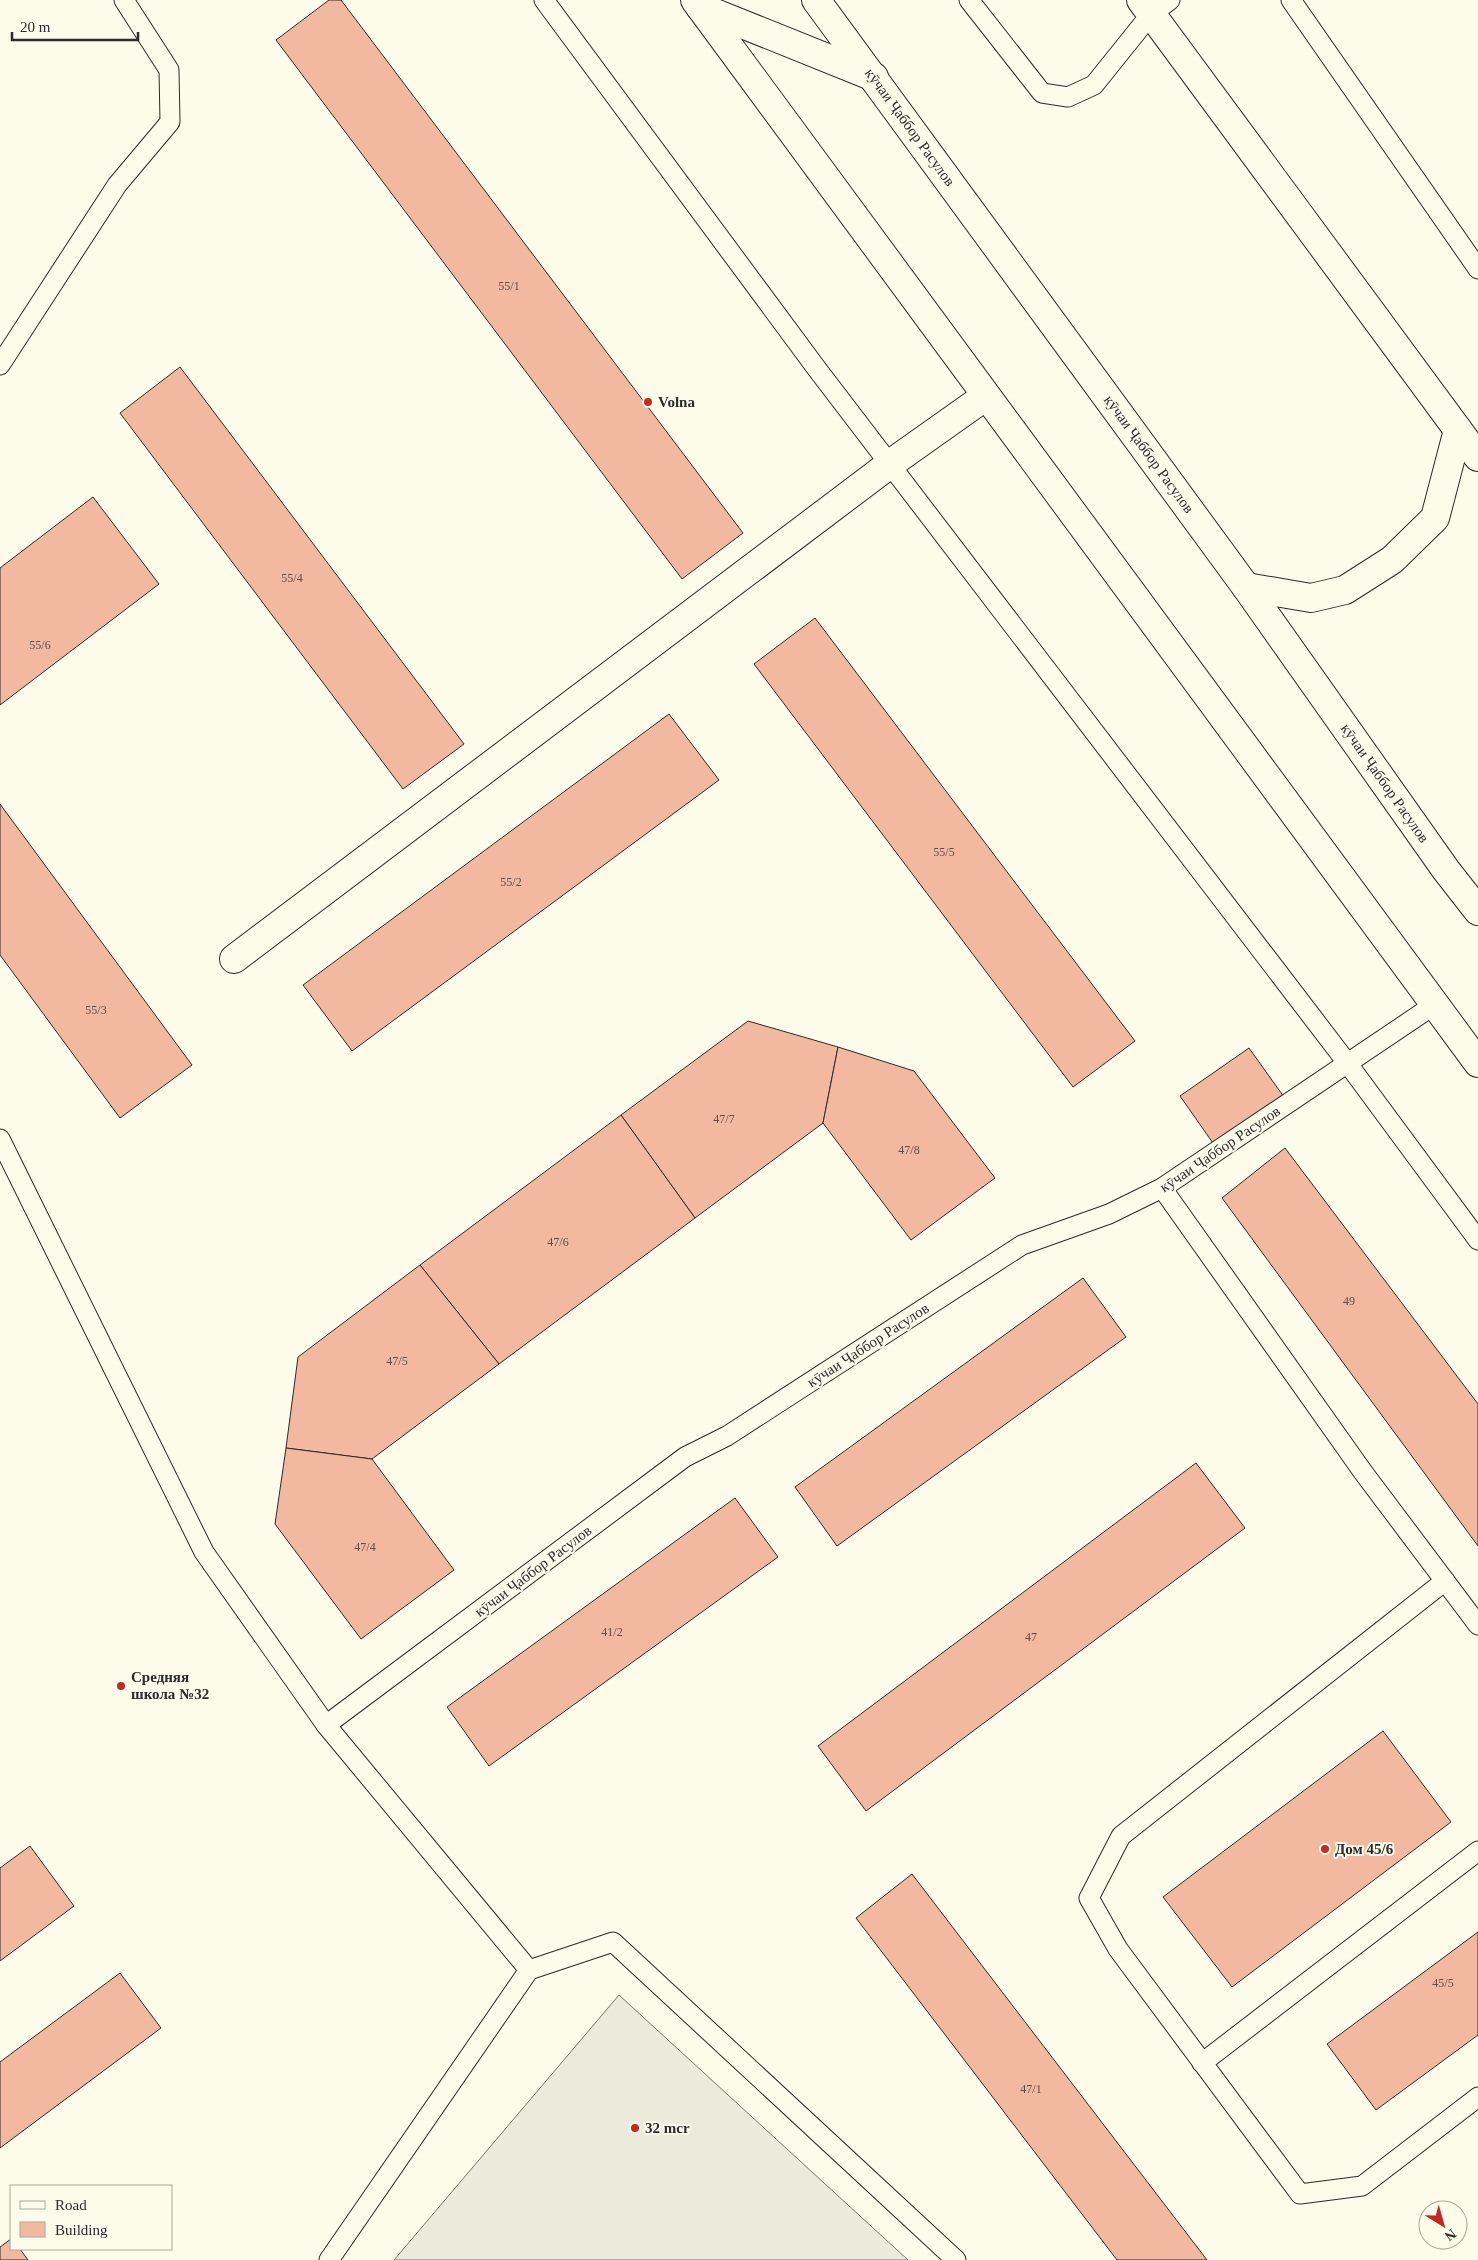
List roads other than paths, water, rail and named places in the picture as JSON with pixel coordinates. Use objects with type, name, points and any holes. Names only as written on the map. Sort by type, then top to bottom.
[{"type":"street","name":"кӯчаи Ҷаббор Расулов","points":[[816,0],[1246,587],[1446,870],[1478,911]]},
{"type":"street","points":[[698,3],[874,77]]},
{"type":"street","points":[[698,3],[1478,1063]]},
{"type":"street","points":[[1154,5],[1478,457]]},
{"type":"street","points":[[234,959],[890,464],[986,396]]},
{"type":"street","points":[[1246,587],[1311,598],[1345,590],[1392,560],[1435,518],[1458,430]]},
{"type":"lane","points":[[0,364],[117,185],[170,122],[170,70],[124,0]]},
{"type":"lane","points":[[544,0],[816,369],[1348,1064],[1478,1240]]},
{"type":"lane","points":[[968,0],[1042,93],[1068,97],[1094,85],[1154,5]]},
{"type":"lane","points":[[1291,0],[1478,269]]},
{"type":"lane","name":"кӯчаи Ҷаббор Расулов","points":[[326,1725],[685,1457],[727,1436],[1022,1245],[1110,1214],[1162,1188],[1434,1005]]},
{"type":"lane","points":[[0,1139],[204,1552],[326,1725],[529,1970]]},
{"type":"lane","points":[[1162,1188],[1363,1472],[1478,1625]]},
{"type":"lane","points":[[1445,1581],[1120,1836],[1089,1898],[1118,1949],[1300,2194],[1362,2186],[1478,2097]]},
{"type":"lane","points":[[1202,2063],[1478,1851]]},
{"type":"lane","points":[[329,2260],[529,1970],[613,1942],[956,2260]]},
{"type":"place","name":"Volna","points":[[648,402]]},
{"type":"place","name":"Средняя школа №32","points":[[121,1686]]},
{"type":"place","name":"Дом 45/6","points":[[1325,1849]]},
{"type":"place","name":"32 mcr","points":[[635,2128]]}]
